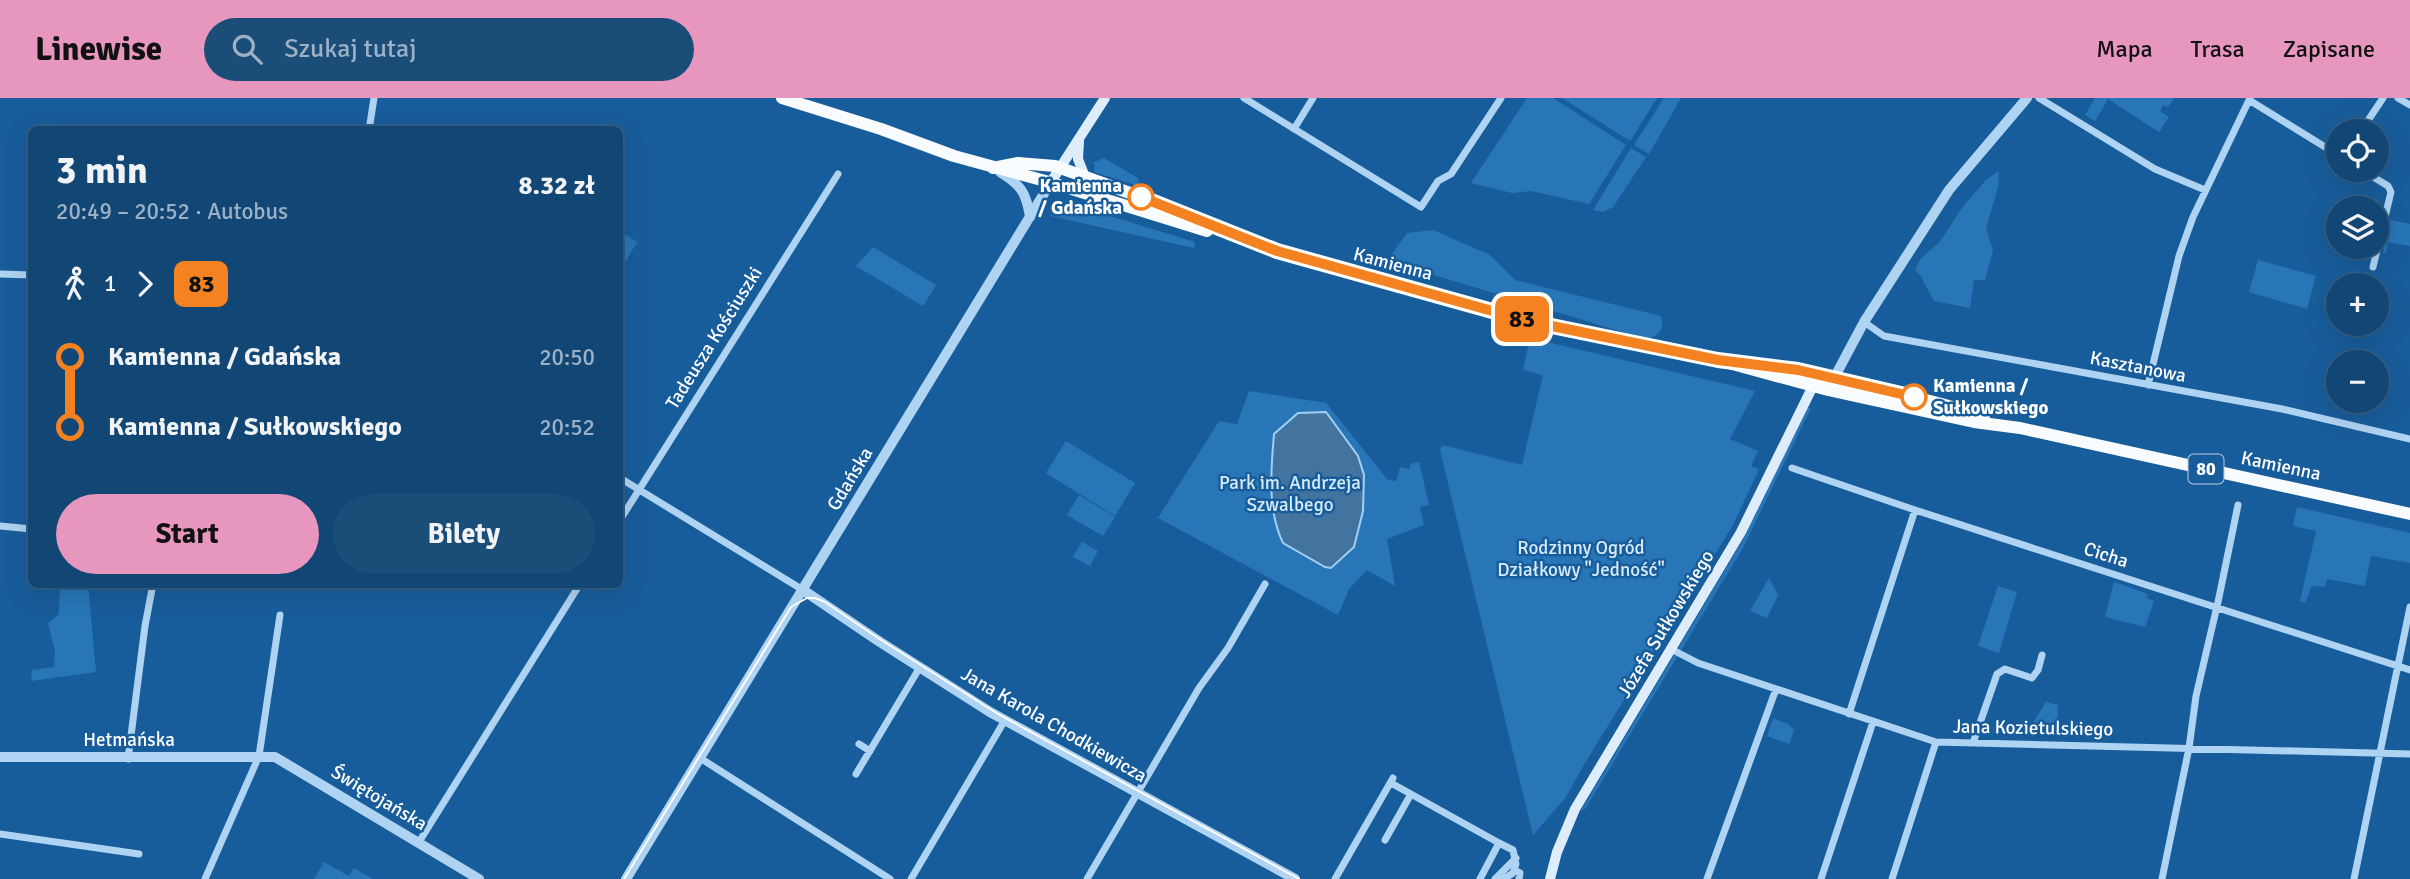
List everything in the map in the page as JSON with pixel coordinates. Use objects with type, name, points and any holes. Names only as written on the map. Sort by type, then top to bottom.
[{"type":"main road","name":"80","points":[[782,98],[993,168],[1051,182]]},
{"type":"main road","name":"Gdańska","points":[[1051,182],[1105,98]]},
{"type":"main road","points":[[1080,138],[1078,159],[1085,177]]},
{"type":"main road","name":"80","points":[[993,168],[1018,163],[1060,167]]},
{"type":"main road","name":"Kamienna","points":[[1060,167],[1265,247]]},
{"type":"main road","name":"Kamienna","points":[[1051,182],[1333,268],[1532,322],[1816,381]]},
{"type":"main road","name":"80","points":[[1816,381],[1831,385]]},
{"type":"main road","name":"Józefa Sułkowskiego","points":[[1550,879],[1557,852],[1575,809],[1741,532],[1816,381]]},
{"type":"main road","name":"Kamienna","points":[[1831,385],[1974,422],[2020,428],[2409,513]]},
{"type":"street","points":[[370,126],[374,98]]},
{"type":"street","points":[[1244,98],[1421,207],[1438,181],[1451,174],[1501,98]]},
{"type":"street","points":[[1294,130],[1313,98]]},
{"type":"street","points":[[1831,385],[1864,322],[1949,190],[2027,98]]},
{"type":"street","points":[[2039,98],[2155,169],[2205,190]]},
{"type":"street","points":[[2369,119],[2383,98]]},
{"type":"street","points":[[2398,98],[2410,105]]},
{"type":"street","points":[[2148,385],[2179,256],[2205,190],[2250,99],[2326,147]]},
{"type":"street","points":[[993,168],[1020,186],[1027,199],[1030,217]]},
{"type":"street","name":"Tadeusza Kościuszki","points":[[623,515],[838,174]]},
{"type":"street","name":"Gdańska","points":[[626,879],[1051,182]]},
{"type":"street","points":[[2373,267],[2391,192],[2382,182]]},
{"type":"street","points":[[0,274],[28,275]]},
{"type":"street","name":"Kasztanowa","points":[[1864,322],[1884,336],[2282,409],[2410,439]]},
{"type":"street","name":"Cicha","points":[[1792,468],[2410,670]]},
{"type":"street","points":[[623,480],[803,590]]},
{"type":"street","points":[[2162,879],[2189,748],[2196,696],[2238,505]]},
{"type":"street","points":[[1849,714],[1916,510]]},
{"type":"street","points":[[0,526],[28,529]]},
{"type":"street","points":[[1087,879],[1191,701],[1233,640],[1265,584]]},
{"type":"street","points":[[128,759],[152,588]]},
{"type":"street","points":[[419,842],[578,588]]},
{"type":"street","name":"Jana Karola Chodkiewicza","points":[[803,590],[1005,720],[1279,875],[1294,879]]},
{"type":"street","points":[[2354,879],[2410,607]]},
{"type":"street","points":[[205,879],[259,756],[280,615]]},
{"type":"street","name":"Jana Kozietulskiego","points":[[1671,649],[1699,663],[1936,742],[2410,754]]},
{"type":"street","points":[[1973,743],[1997,674],[2005,669],[2032,678],[2042,655]]},
{"type":"street","points":[[856,774],[920,667]]},
{"type":"street","points":[[1707,879],[1776,689]]},
{"type":"street","points":[[911,879],[1005,720]]},
{"type":"street","points":[[1821,879],[1873,722]]},
{"type":"street","points":[[1892,879],[1936,742]]},
{"type":"street","points":[[859,744],[870,751]]},
{"type":"street","name":"Hetmańska","points":[[0,757],[128,759],[259,756]]},
{"type":"street","name":"Świętojańska","points":[[259,756],[275,757],[287,763],[479,879]]},
{"type":"street","points":[[700,758],[890,879]]},
{"type":"street","points":[[1335,879],[1392,780],[1411,794],[1513,850],[1516,858],[1514,870],[1504,879]]},
{"type":"street","points":[[1385,840],[1411,794]]},
{"type":"street","points":[[0,834],[139,854]]},
{"type":"street","points":[[1480,879],[1499,843]]},
{"type":"street","points":[[1495,879],[1516,858]]},
{"type":"street","points":[[1514,870],[1520,873],[1519,879]]},
{"type":"green space","points":[[1527,98],[1553,98],[1626,145],[1589,204],[1531,191],[1512,193],[1471,183]]},
{"type":"green space","points":[[1562,98],[1657,98],[1630,141]]},
{"type":"green space","points":[[1664,98],[1681,98],[1649,154],[1634,145]]},
{"type":"green space","points":[[2095,98],[2174,98],[2168,107],[2163,105],[2160,111],[2169,117],[2159,132],[2108,99],[2095,121],[2085,115]]},
{"type":"green space","points":[[1631,148],[1646,157],[1613,207],[1603,212],[1593,210]]},
{"type":"green space","points":[[1104,158],[1138,178],[1139,186],[1094,172],[1093,163]]},
{"type":"green space","points":[[1999,171],[1998,187],[1986,228],[1993,250],[1985,280],[1974,280],[1970,308],[1934,301],[1915,270],[1921,258],[1940,242],[1961,209],[1986,180]]},
{"type":"green space","points":[[1064,202],[1195,242],[1194,248],[1050,216],[1057,205]]},
{"type":"green space","points":[[2391,220],[2410,224],[2410,246],[2389,242]]},
{"type":"green space","points":[[1433,230],[1490,255],[1515,280],[1661,316],[1661,329],[1658,334],[1646,339],[1387,261],[1407,233]]},
{"type":"green space","points":[[623,233],[637,242],[623,266]]},
{"type":"green space","points":[[873,247],[936,285],[923,306],[856,266]]},
{"type":"green space","points":[[2258,260],[2316,276],[2307,309],[2249,292]]},
{"type":"green space","name":"Rodzinny Ogród Działkowy \"Jedność\"","points":[[1530,338],[1755,391],[1730,439],[1758,451],[1751,466],[1759,469],[1733,525],[1566,797],[1533,835],[1440,450],[1442,445],[1522,465],[1543,375],[1523,370]]},
{"type":"green space","name":"Park im. Andrzeja Szwalbego","points":[[1249,391],[1326,403],[1388,480],[1396,481],[1400,467],[1410,469],[1410,464],[1419,462],[1429,505],[1420,507],[1424,525],[1387,539],[1395,586],[1367,570],[1349,589],[1338,615],[1158,518],[1219,421],[1237,424]]},
{"type":"green space","points":[[1808,408],[1811,408],[1743,548],[1585,809],[1581,811],[1743,540]]},
{"type":"green space","points":[[1066,441],[1135,483],[1115,516],[1046,473]]},
{"type":"green space","points":[[1079,495],[1115,517],[1103,536],[1067,515]]},
{"type":"green space","points":[[2297,507],[2410,533],[2410,563],[2371,556],[2365,586],[2327,579],[2325,587],[2312,586],[2305,603],[2300,601],[2316,531],[2293,526]]},
{"type":"green space","points":[[1082,542],[1098,551],[1090,566],[1073,557]]},
{"type":"green space","points":[[1769,578],[1778,595],[1767,618],[1750,611]]},
{"type":"green space","points":[[2114,582],[2148,594],[2147,598],[2154,601],[2145,627],[2105,617]]},
{"type":"green space","points":[[1998,586],[2017,592],[1999,653],[1978,646]]},
{"type":"green space","points":[[60,588],[88,588],[96,672],[31,681],[32,670],[54,667],[55,651],[48,623],[59,614]]},
{"type":"green space","points":[[2046,702],[2058,705],[2057,734],[2029,729]]},
{"type":"green space","points":[[1773,718],[1788,724],[1794,730],[1789,744],[1767,736]]},
{"type":"green space","points":[[324,862],[349,876],[354,868],[373,879],[314,879]]},
{"type":"shaded area","points":[[1326,412],[1358,456],[1364,475],[1363,511],[1354,547],[1331,568],[1283,543],[1274,517],[1271,490],[1274,434],[1298,413]]},
{"type":"tram line","points":[[624,879],[791,607],[807,598],[825,602],[998,714],[1299,879]]},
{"type":"bus line","name":"83","points":[[1141,197],[1265,247],[1310,262],[1532,322],[1718,360],[1798,370],[1914,397]]},
{"type":"place","name":"Kamienna / Gdańska","points":[[1141,197]]},
{"type":"place","name":"Kamienna / Sułkowskiego","points":[[1914,397]]}]
